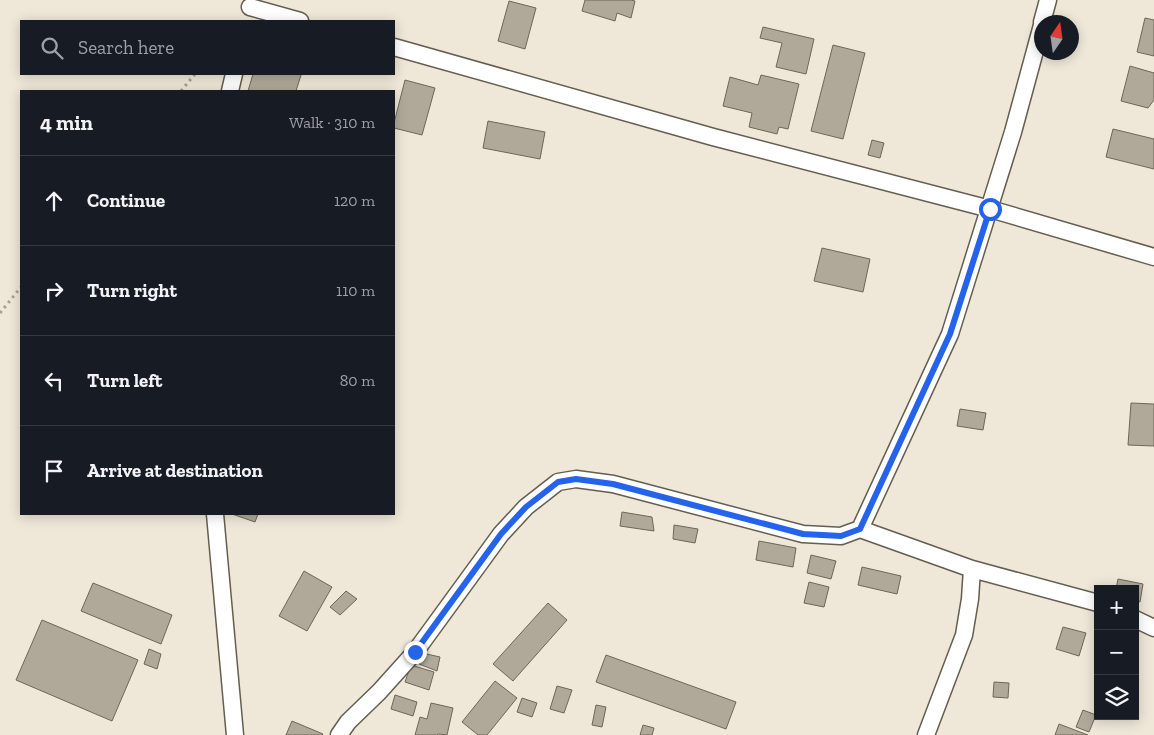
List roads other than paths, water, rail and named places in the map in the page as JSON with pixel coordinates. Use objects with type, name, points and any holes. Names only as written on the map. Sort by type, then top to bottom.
[{"type":"street","points":[[1044,15],[1048,0]]},
{"type":"street","points":[[249,9],[296,20]]},
{"type":"street","points":[[395,47],[704,134],[990,209],[1154,257]]},
{"type":"street","points":[[860,529],[950,334],[990,209],[1034,54]]},
{"type":"street","points":[[230,90],[234,75]]},
{"type":"street","points":[[339,735],[348,722],[379,692],[415,652],[501,534],[526,507],[558,482],[576,479],[613,484],[803,534],[841,536],[860,529],[972,570],[1094,602]]},
{"type":"street","points":[[215,515],[235,735]]},
{"type":"street","points":[[926,735],[964,635],[970,599],[972,570]]},
{"type":"street","points":[[1139,621],[1154,628]]}]
